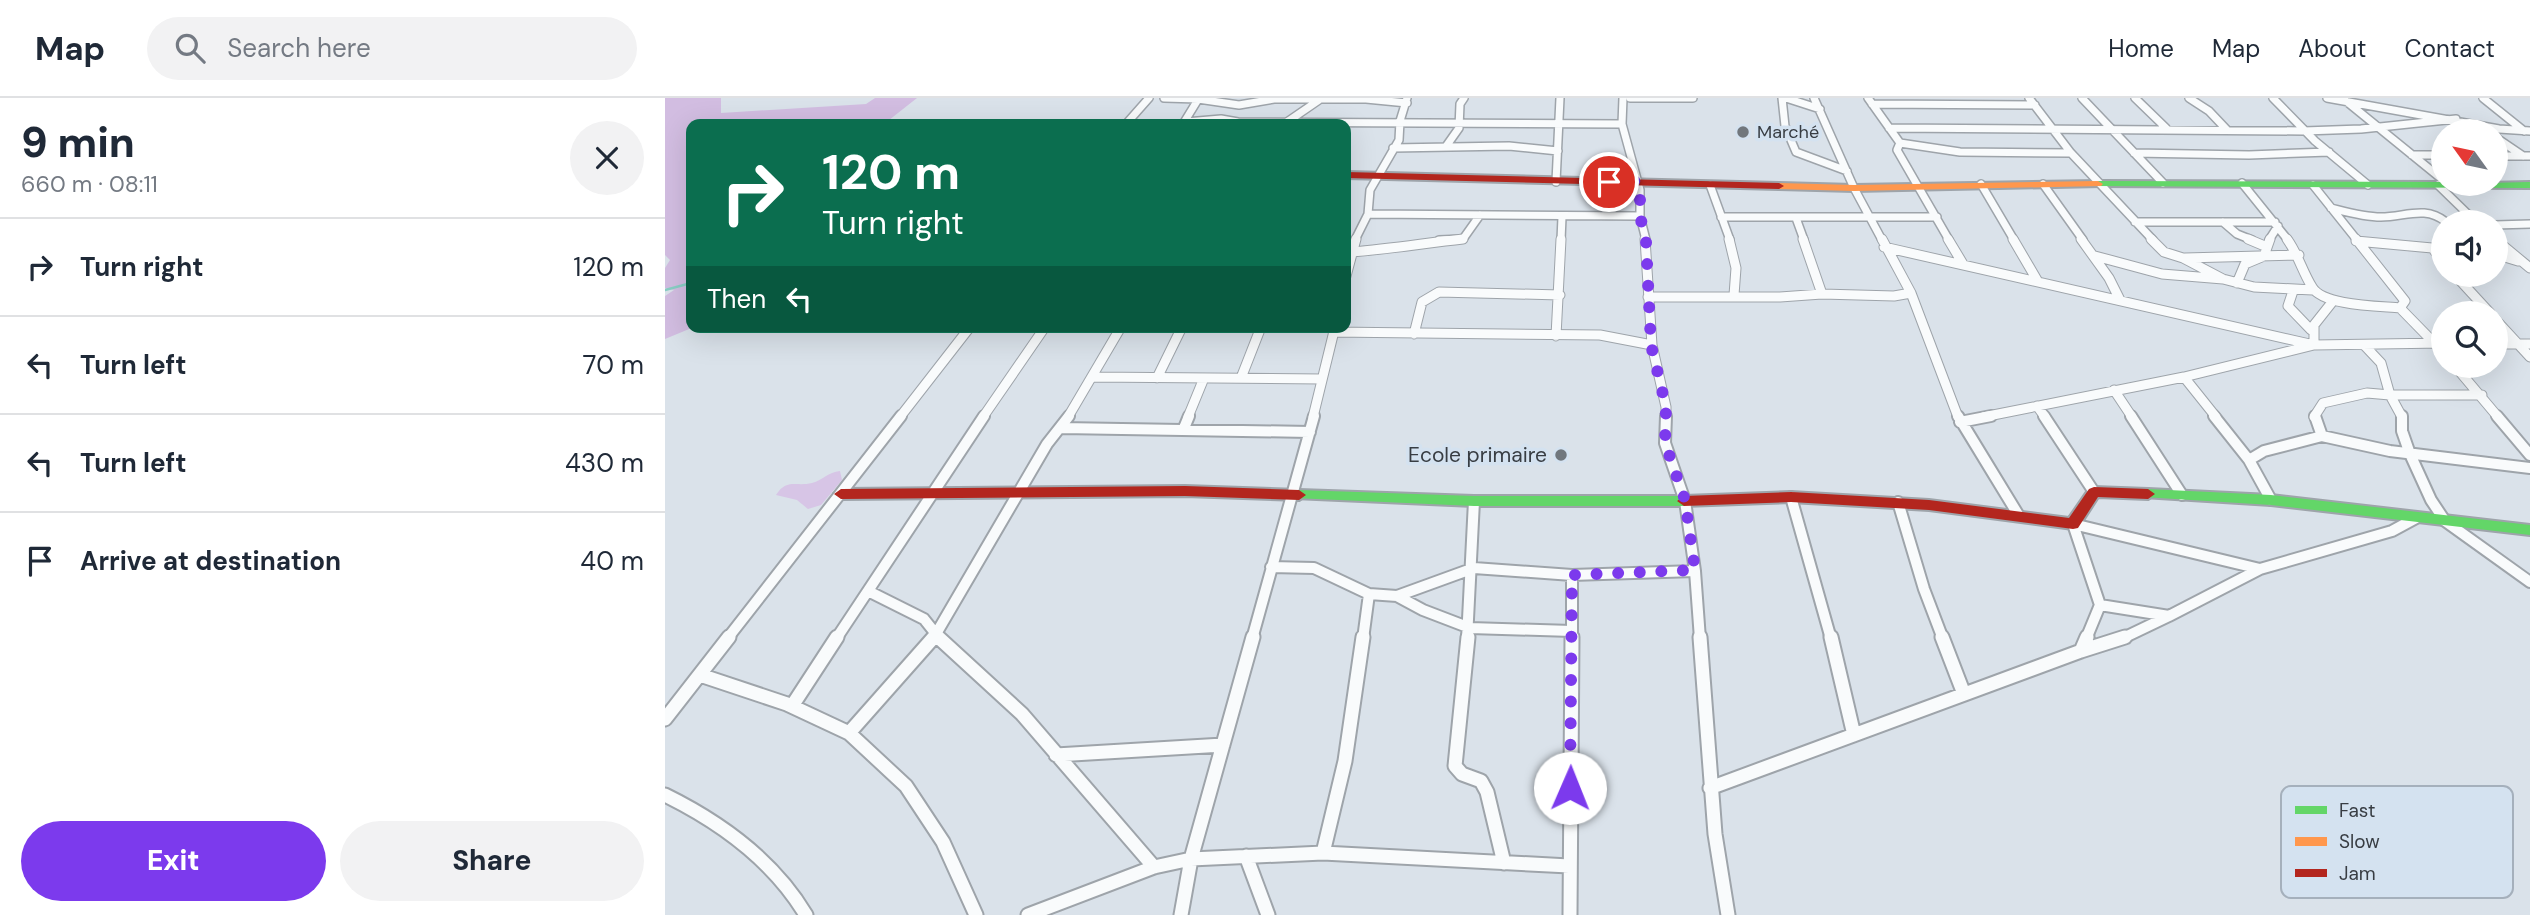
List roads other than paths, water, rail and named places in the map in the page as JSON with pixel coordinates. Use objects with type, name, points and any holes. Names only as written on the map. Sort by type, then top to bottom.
[{"type":"street","points":[[1130,119],[1149,98]]},
{"type":"street","points":[[1164,98],[1198,98],[1230,105],[1274,99],[1407,100],[1400,121],[1399,140],[1370,190],[1368,214],[1351,247]]},
{"type":"street","points":[[1186,119],[1198,98]]},
{"type":"street","points":[[1447,145],[1456,135],[1460,123],[1459,104],[1465,98]]},
{"type":"street","points":[[1556,182],[1556,124],[1560,98],[1572,98]]},
{"type":"street","points":[[1623,98],[1622,124],[1640,190],[1640,216],[1646,241],[1651,345],[1666,407],[1665,443],[1685,500],[1695,570],[1714,834],[1728,915]]},
{"type":"street","points":[[1630,98],[1693,98]]},
{"type":"street","points":[[1820,109],[1784,98],[1785,126],[1796,152],[1847,171]]},
{"type":"street","points":[[1814,98],[1854,188],[1911,293],[1960,422],[2019,516]]},
{"type":"street","points":[[2029,98],[2071,153],[2164,252],[2183,258],[2223,279]]},
{"type":"street","points":[[2082,98],[2163,183]]},
{"type":"street","points":[[2135,98],[2166,128]]},
{"type":"street","points":[[2189,98],[2209,111],[2227,130]]},
{"type":"street","points":[[2273,98],[2304,131],[2368,185]]},
{"type":"street","points":[[2327,98],[2456,119]]},
{"type":"street","points":[[2483,98],[2527,131]]},
{"type":"street","points":[[1292,119],[1324,99]]},
{"type":"street","points":[[2344,100],[2431,172]]},
{"type":"street","points":[[1240,119],[1252,101]]},
{"type":"street","points":[[1870,101],[2035,105]]},
{"type":"street","points":[[1870,101],[1900,143],[1960,152],[2071,153]]},
{"type":"street","points":[[1351,122],[1622,124]]},
{"type":"street","points":[[1889,128],[2304,131],[2377,128],[2431,122]]},
{"type":"street","points":[[2508,129],[2527,131]]},
{"type":"street","points":[[1900,143],[1897,150],[1963,264]]},
{"type":"street","points":[[2508,145],[2527,156]]},
{"type":"street","points":[[1393,148],[1509,146],[1558,151]]},
{"type":"street","points":[[2134,153],[2249,155],[2329,152]]},
{"type":"street","points":[[2412,155],[2431,155]]},
{"type":"street","points":[[2508,156],[2527,156]]},
{"type":"street","points":[[1351,175],[1854,188],[1981,184],[2431,183]]},
{"type":"street","points":[[2242,183],[2277,224],[2299,256],[2313,290]]},
{"type":"street","points":[[1981,184],[2037,280]]},
{"type":"street","points":[[2043,184],[2095,256],[2120,300]]},
{"type":"street","points":[[1710,185],[1734,262],[1737,281],[1734,295]]},
{"type":"street","points":[[2313,185],[2406,300],[2400,308]]},
{"type":"street","points":[[2508,185],[2530,186]]},
{"type":"street","points":[[2455,196],[2466,210]]},
{"type":"street","points":[[2330,208],[2378,217],[2431,214]]},
{"type":"street","points":[[1368,214],[1640,216]]},
{"type":"street","points":[[1351,249],[1409,248],[1430,241],[1462,239],[1480,215]]},
{"type":"street","points":[[1556,336],[1562,217]]},
{"type":"street","points":[[1721,217],[1937,217]]},
{"type":"street","points":[[1795,218],[1822,294]]},
{"type":"street","points":[[2135,222],[2277,224]]},
{"type":"street","points":[[2223,222],[2265,251]]},
{"type":"street","points":[[2237,283],[2241,267],[2265,251],[2277,224]]},
{"type":"street","points":[[2508,225],[2530,224]]},
{"type":"street","points":[[2356,241],[2431,249]]},
{"type":"street","points":[[1884,247],[2314,345],[2431,343]]},
{"type":"street","points":[[2508,250],[2527,266]]},
{"type":"street","points":[[2183,258],[2265,251],[2299,256]]},
{"type":"street","points":[[2095,256],[2162,274],[2223,279],[2293,291],[2313,290],[2333,301],[2400,308],[2431,336]]},
{"type":"street","points":[[2508,259],[2527,266]]},
{"type":"street","points":[[2466,287],[2479,301]]},
{"type":"street","points":[[2293,291],[2287,306],[2311,330]]},
{"type":"street","points":[[1414,334],[1422,299],[1427,295],[1439,292],[1560,295]]},
{"type":"street","points":[[1648,297],[1734,295],[1780,298],[1822,294],[1894,296],[1911,293]]},
{"type":"street","points":[[2314,345],[2311,330],[2315,319],[2333,301]]},
{"type":"street","points":[[1351,331],[1599,335],[1651,345]]},
{"type":"street","points":[[665,719],[965,333]]},
{"type":"street","points":[[792,706],[930,494],[1041,333]]},
{"type":"street","points":[[849,733],[936,635],[1047,444],[1062,428],[1118,333]]},
{"type":"street","points":[[1157,378],[1179,333]]},
{"type":"street","points":[[1241,378],[1259,333]]},
{"type":"street","points":[[1181,915],[1191,859],[1310,432],[1333,333]]},
{"type":"street","points":[[2508,333],[2530,357]]},
{"type":"street","points":[[2508,344],[2530,344]]},
{"type":"street","points":[[1960,422],[2184,377],[2314,345]]},
{"type":"street","points":[[2364,345],[2381,363],[2391,395],[2402,414],[2402,431],[2410,454],[2431,500],[2445,522],[2530,582]]},
{"type":"street","points":[[1092,377],[1322,379]]},
{"type":"street","points":[[2184,377],[2249,460],[2271,500]]},
{"type":"street","points":[[1184,428],[1204,378]]},
{"type":"street","points":[[2466,378],[2530,454]]},
{"type":"street","points":[[2114,390],[2182,495]]},
{"type":"street","points":[[2322,436],[2315,418],[2323,403],[2367,393],[2482,395]]},
{"type":"street","points":[[2037,406],[2069,450],[2094,492]]},
{"type":"street","points":[[1062,428],[1310,432]]},
{"type":"street","points":[[2249,460],[2264,451],[2322,436],[2410,454],[2530,468]]},
{"type":"street","points":[[841,494],[1185,491],[1290,497],[1473,501],[1791,497],[1898,502],[2073,524],[2260,569]]},
{"type":"street","points":[[2094,492],[2271,500],[2530,530]]},
{"type":"street","points":[[2073,524],[2094,492]]},
{"type":"street","points":[[1791,497],[1823,605],[1854,735]]},
{"type":"street","points":[[1473,501],[1474,568],[1470,628],[1455,766],[1462,774],[1481,781],[1487,792],[1504,863]]},
{"type":"street","points":[[1898,502],[1924,589],[1964,694]]},
{"type":"street","points":[[1710,788],[2081,651],[2106,645],[2150,627],[2260,569],[2392,531],[2416,517]]},
{"type":"street","points":[[2073,524],[2100,605],[2081,651]]},
{"type":"street","points":[[1271,567],[1314,568],[1369,594],[1398,596],[1474,568],[1572,575],[1695,570]]},
{"type":"street","points":[[1570,915],[1572,575]]},
{"type":"street","points":[[868,591],[924,619],[936,635],[1022,714],[1154,867]]},
{"type":"street","points":[[1323,853],[1345,761],[1369,594]]},
{"type":"street","points":[[1398,596],[1423,610],[1470,628],[1572,631]]},
{"type":"street","points":[[2100,605],[2169,616]]},
{"type":"street","points":[[700,675],[792,706],[849,733],[906,786],[943,842],[976,915]]},
{"type":"street","points":[[1056,755],[1223,745]]},
{"type":"street","points":[[665,795],[693,807],[758,855],[796,897],[806,915]]},
{"type":"street","points":[[1028,915],[1154,867],[1191,859],[1323,853],[1569,866]]},
{"type":"street","points":[[1246,856],[1268,915]]},
{"type":"waterway","points":[[665,290],[686,284]]},
{"type":"place","name":"Marché","points":[[1743,132]]},
{"type":"place","name":"Ecole primaire","points":[[1561,455]]}]
